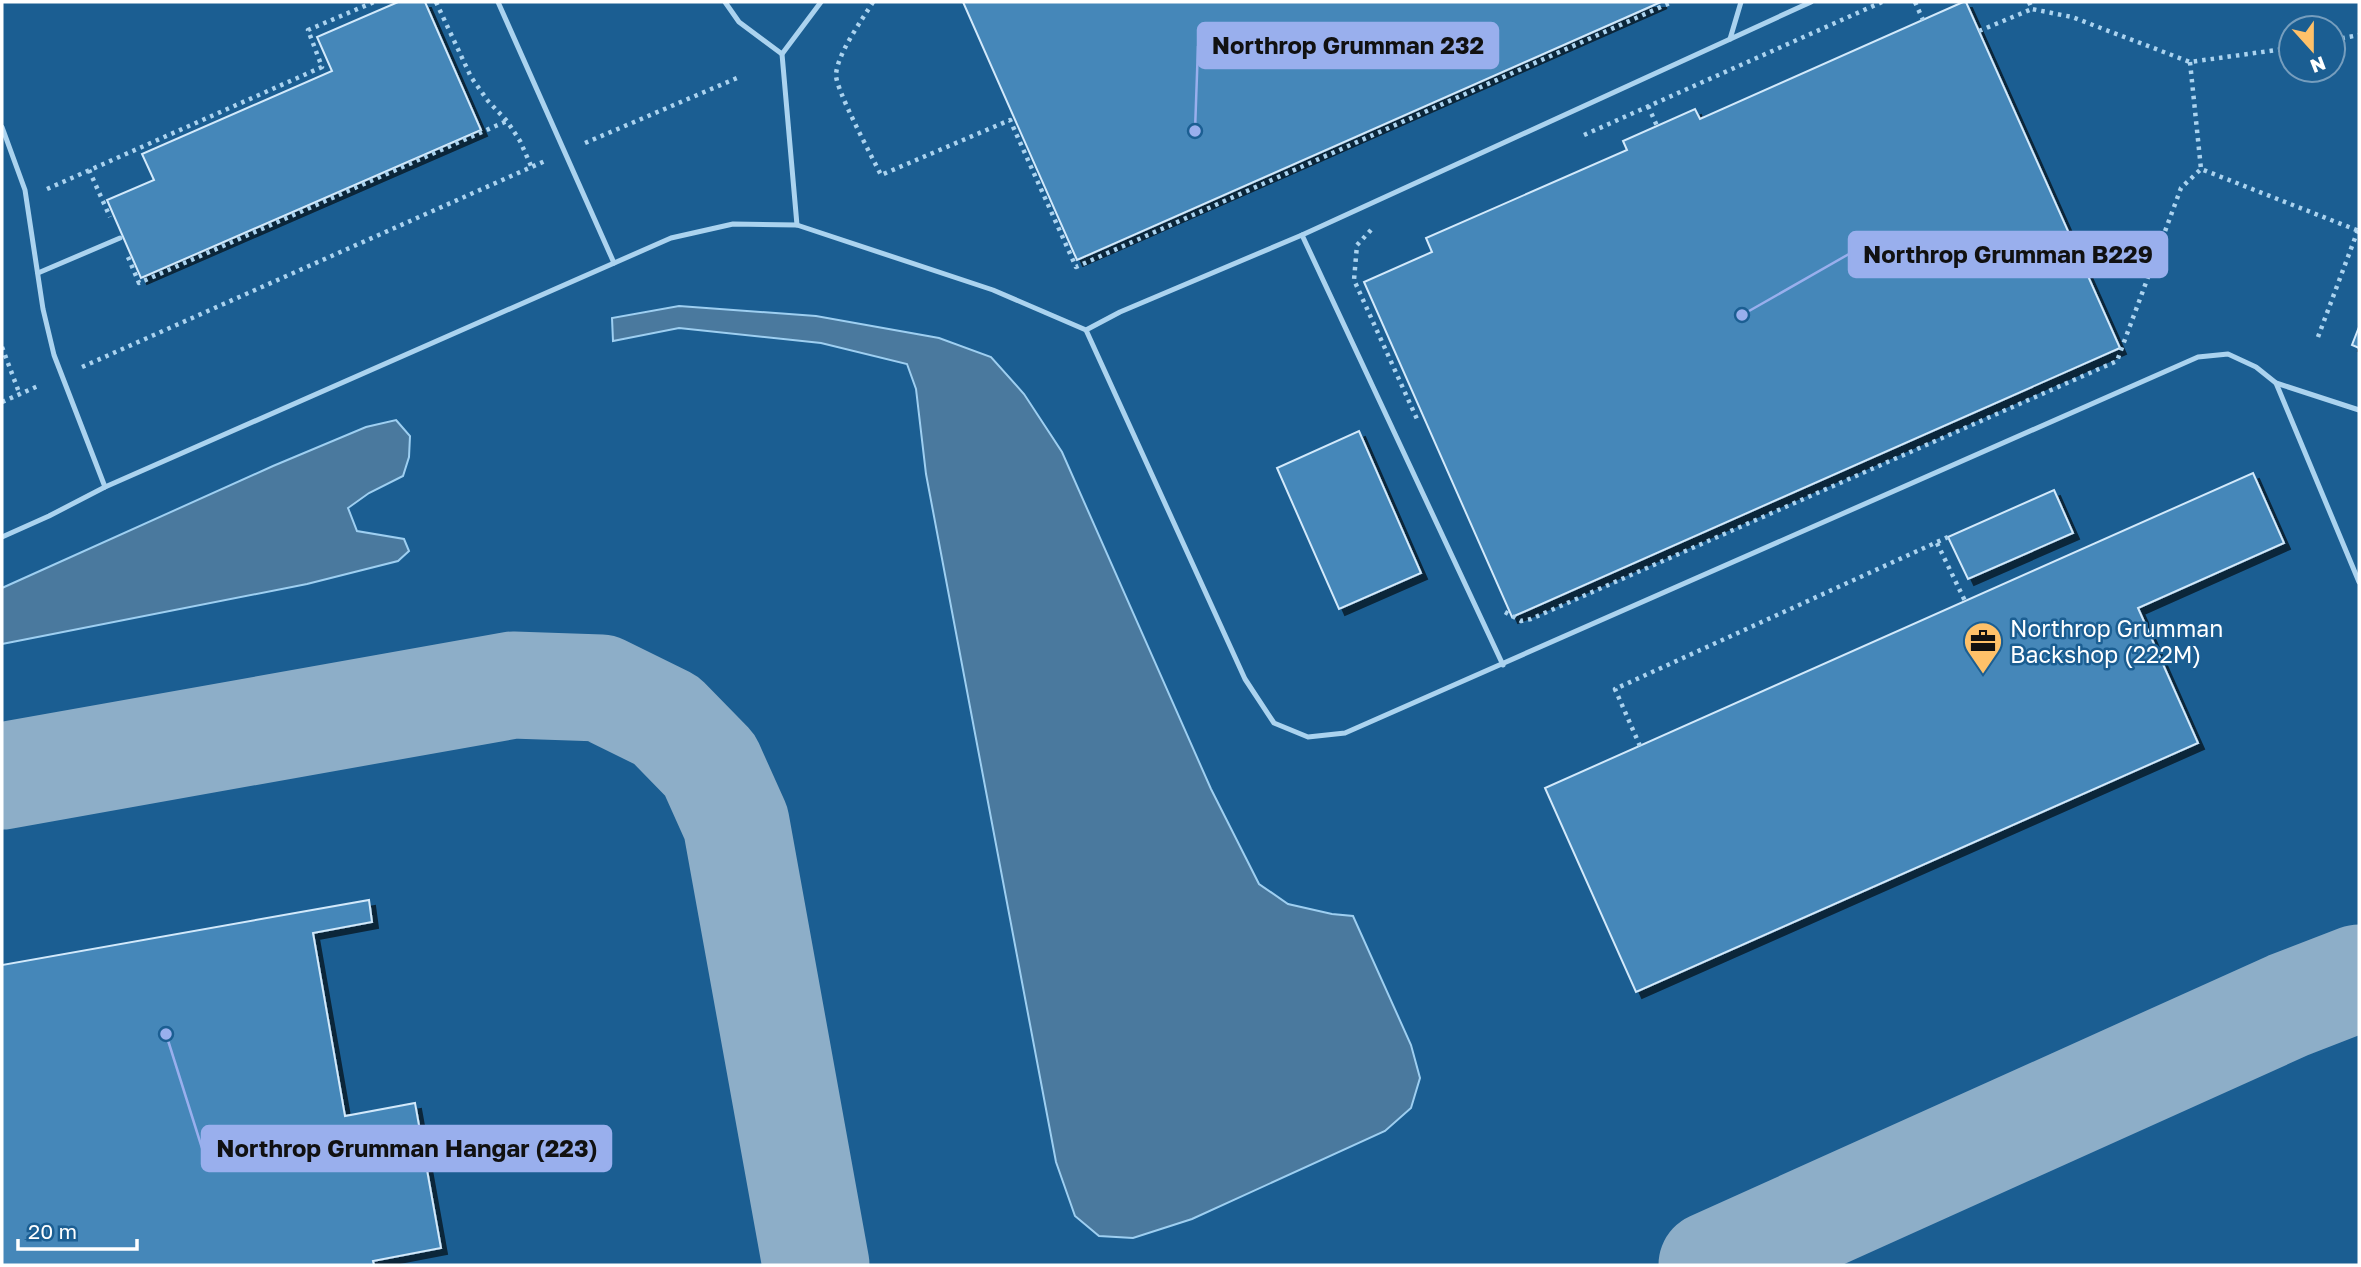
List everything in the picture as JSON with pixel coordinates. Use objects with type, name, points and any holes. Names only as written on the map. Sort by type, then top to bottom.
[{"type":"lane","points":[[498,2],[614,263]]},
{"type":"lane","points":[[724,2],[739,22],[782,54]]},
{"type":"lane","points":[[797,225],[782,54],[821,2]]},
{"type":"lane","points":[[1730,39],[1741,2]]},
{"type":"lane","points":[[1086,330],[1121,312],[1302,235],[1811,2]]},
{"type":"lane","points":[[2,127],[25,190],[43,309],[54,355],[105,486]]},
{"type":"lane","points":[[2,537],[50,516],[105,486],[671,238],[733,224],[797,225],[993,290],[1086,330],[1245,679],[1274,723],[1308,737],[1345,733],[2198,357],[2228,354],[2256,367],[2276,383],[2359,410]]},
{"type":"lane","points":[[1302,235],[1503,665]]},
{"type":"lane","points":[[38,272],[120,238]]},
{"type":"lane","points":[[2276,383],[2359,582]]},
{"type":"path","points":[[46,189],[322,67],[308,30],[374,2]]},
{"type":"path","points":[[436,2],[471,77],[507,121],[532,167]]},
{"type":"path","points":[[873,2],[840,59],[836,76],[881,175],[1010,120],[1076,267],[1672,2]]},
{"type":"path","points":[[1573,140],[1882,2]]},
{"type":"path","points":[[1914,2],[1923,20]]},
{"type":"path","points":[[2029,2],[2032,9]]},
{"type":"path","points":[[1979,31],[2032,9],[2072,18],[2190,62],[2277,50]]},
{"type":"path","points":[[2190,62],[2201,169]]},
{"type":"path","points":[[585,143],[737,78]]},
{"type":"path","points":[[1648,106],[1657,126]]},
{"type":"path","points":[[89,170],[139,283],[507,121]]},
{"type":"path","points":[[81,368],[545,161]]},
{"type":"path","points":[[2201,169],[2359,230],[2318,337]]},
{"type":"path","points":[[1504,611],[1521,621],[1531,619],[2117,361],[2181,188],[2201,169]]},
{"type":"path","points":[[1372,230],[1357,245],[1354,280],[1418,420]]},
{"type":"path","points":[[2,347],[20,395]]},
{"type":"path","points":[[2,402],[38,386]]},
{"type":"path","points":[[1640,746],[1615,689],[1948,537]]},
{"type":"path","points":[[1937,543],[1965,601]]},
{"type":"water","points":[[679,306],[816,316],[939,338],[991,357],[1024,394],[1062,452],[1211,789],[1259,884],[1288,904],[1353,916],[1411,1045],[1420,1078],[1411,1108],[1385,1131],[1192,1219],[1133,1238],[1099,1236],[1075,1216],[1056,1162],[926,474],[916,389],[907,364],[821,343],[679,328],[613,341],[612,318]]},
{"type":"water","points":[[396,420],[410,436],[409,457],[403,476],[369,493],[348,508],[357,531],[404,539],[409,551],[398,561],[307,584],[2,644],[2,588],[273,466],[366,427]]},
{"type":"building","points":[[398,2],[425,2],[481,130],[141,278],[107,200],[154,180],[142,154],[332,71],[317,37]]},
{"type":"building","points":[[963,2],[1661,2],[1077,260]]},
{"type":"building","points":[[1966,2],[2120,348],[1512,617],[1364,282],[1432,252],[1426,238],[1627,150],[1623,141],[1695,109],[1700,119]]},
{"type":"building","points":[[2359,327],[2359,348],[2352,345]]},
{"type":"building","points":[[1359,431],[1421,573],[1339,609],[1277,468]]},
{"type":"building","name":"Northrop Grumman Backshop (222M)","points":[[2253,473],[2284,543],[2138,608],[2198,743],[1636,992],[1545,788]]},
{"type":"building","points":[[2054,490],[2073,533],[1968,579],[1948,537]]},
{"type":"building","points":[[369,900],[372,922],[313,933],[345,1116],[415,1103],[441,1248],[373,1261],[374,1265],[2,1265],[2,965]]},
{"type":"taxiway","points":[[2,776],[513,685],[601,688],[666,720],[710,765],[736,823],[816,1265]]},
{"type":"taxiway","points":[[1712,1265],[2289,1005],[2359,978]]},
{"type":"place","name":"Northrop Grumman 232","points":[[1195,131]]},
{"type":"place","name":"Northrop Grumman B229","points":[[1742,315]]},
{"type":"place","name":"Northrop Grumman Backshop (222M)","points":[[1983,675]]},
{"type":"place","name":"Northrop Grumman Hangar (223)","points":[[166,1034]]}]
